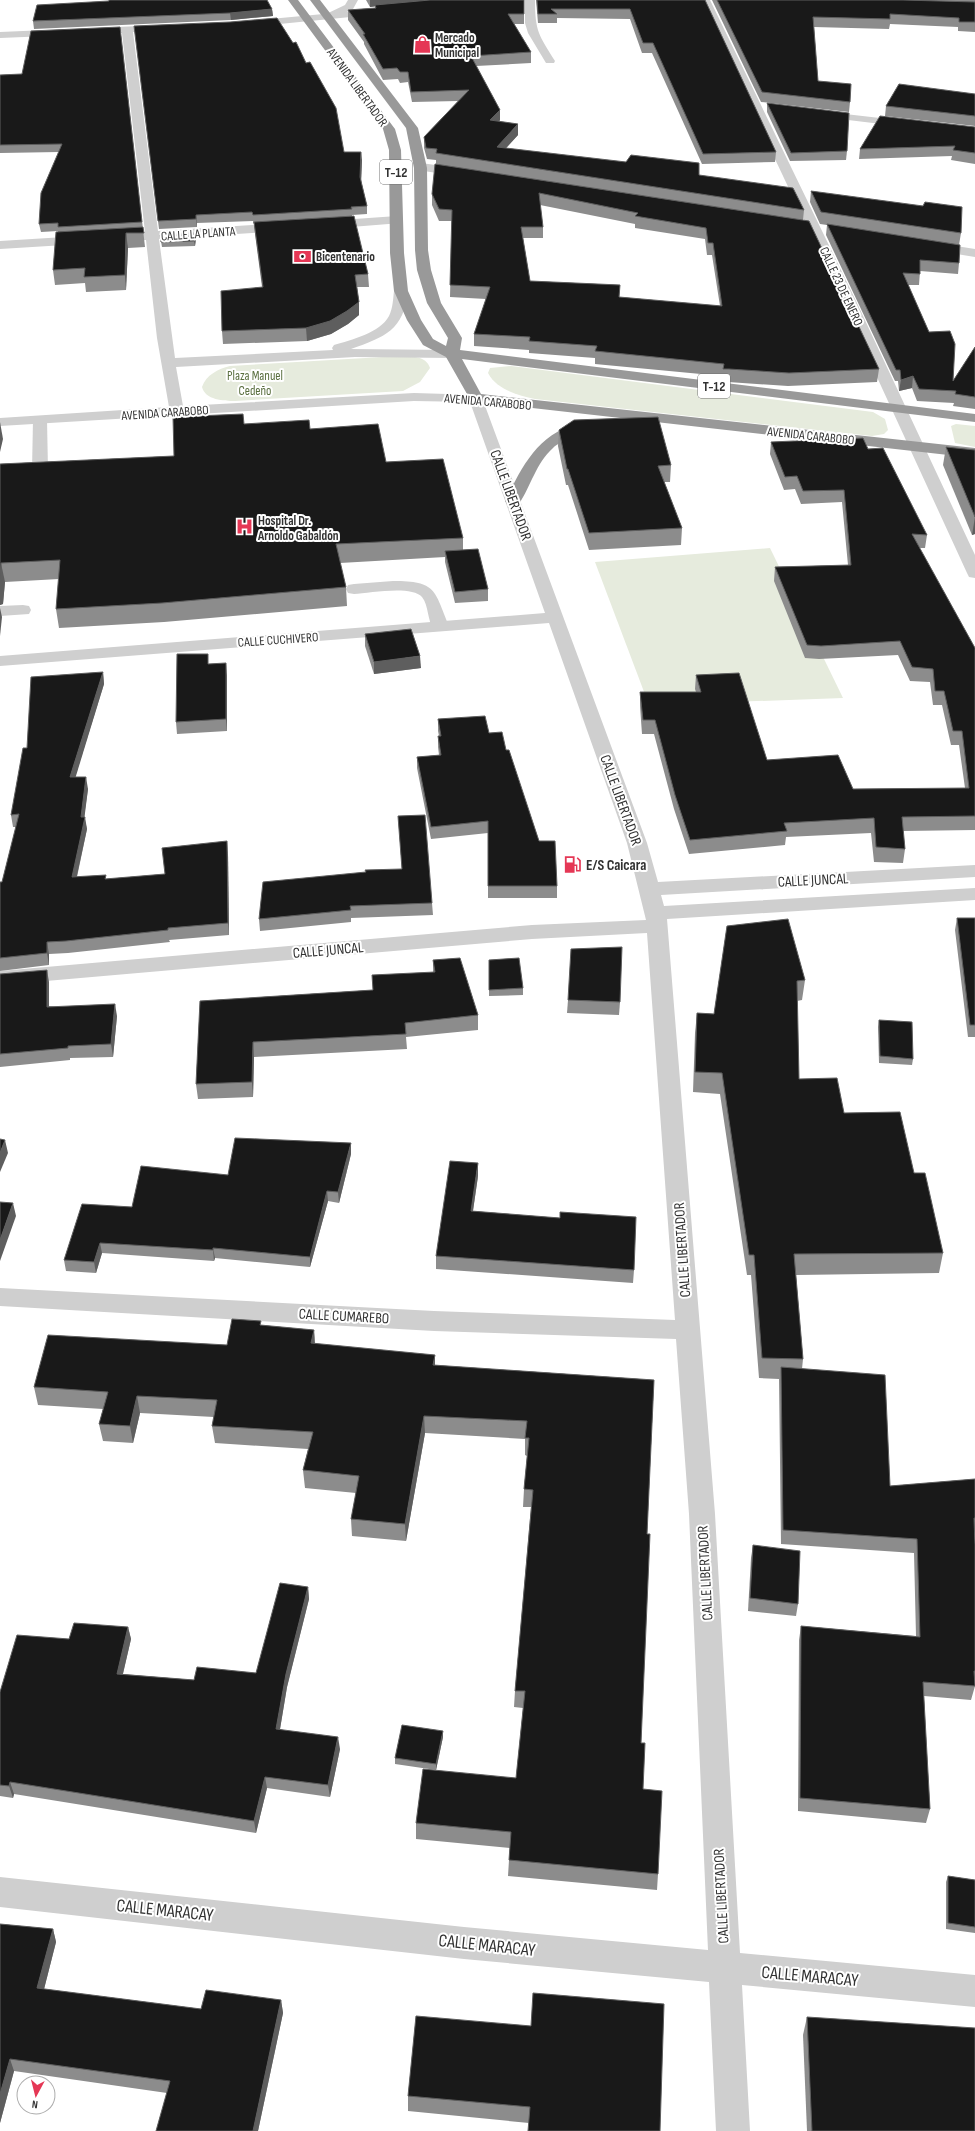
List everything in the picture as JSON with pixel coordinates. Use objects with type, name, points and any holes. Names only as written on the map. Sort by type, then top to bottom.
[{"type":"highway","name":"AVENIDA LIBERTADOR","points":[[293,0],[389,129],[395,150],[397,253],[401,291],[414,320],[428,342],[452,354],[455,338],[441,317],[433,300],[426,274],[423,252],[421,166],[418,144],[407,119],[315,0]]},
{"type":"highway","points":[[452,354],[476,398]]},
{"type":"highway","name":"T-12","points":[[452,354],[496,358],[975,418]]},
{"type":"highway","name":"AVENIDA CARABOBO","points":[[476,398],[975,453]]},
{"type":"highway","points":[[513,501],[540,451],[549,442],[560,435],[581,427],[611,420],[661,418]]},
{"type":"street","points":[[328,17],[349,7],[353,0]]},
{"type":"street","points":[[530,0],[530,23],[533,33],[550,61]]},
{"type":"street","name":"CALLE 23 DE ENERO","points":[[705,0],[814,228],[975,574]]},
{"type":"street","points":[[238,25],[388,10]]},
{"type":"street","points":[[0,35],[174,28]]},
{"type":"street","points":[[127,30],[168,363],[177,412]]},
{"type":"street","points":[[756,106],[771,108]]},
{"type":"street","points":[[810,112],[920,126]]},
{"type":"street","points":[[421,166],[476,175]]},
{"type":"street","points":[[310,226],[397,220]]},
{"type":"street","points":[[799,225],[829,230]]},
{"type":"street","name":"CALLE LA PLANTA","points":[[0,245],[294,227]]},
{"type":"street","points":[[921,244],[975,253]]},
{"type":"street","points":[[314,355],[362,340],[393,322],[397,314],[401,291]]},
{"type":"street","points":[[168,363],[396,352],[452,354]]},
{"type":"street","name":"AVENIDA CARABOBO","points":[[0,422],[414,396],[476,398]]},
{"type":"street","name":"CALLE LIBERTADOR","points":[[476,398],[637,843],[651,889],[656,919],[702,1522],[733,2131]]},
{"type":"street","points":[[40,420],[33,471],[56,469]]},
{"type":"street","points":[[354,589],[403,585],[419,588],[427,592],[440,626]]},
{"type":"street","points":[[0,611],[23,610]]},
{"type":"street","name":"CALLE CUCHIVERO","points":[[0,661],[555,617]]},
{"type":"street","name":"CALLE JUNCAL","points":[[651,889],[975,871]]},
{"type":"street","name":"CALLE JUNCAL","points":[[0,978],[532,932],[656,919],[975,894]]},
{"type":"street","name":"CALLE CUMAREBO","points":[[0,1297],[434,1321],[688,1330]]},
{"type":"street","name":"CALLE MARACAY","points":[[0,1892],[456,1942],[975,1991]]},
{"type":"green space","name":"Plaza Manuel Cedeño","points":[[400,356],[422,359],[430,368],[420,382],[403,391],[231,401],[211,397],[207,395],[202,387],[206,379],[213,373],[230,366]]},
{"type":"green space","points":[[511,366],[873,412],[885,419],[888,430],[884,434],[872,436],[535,399],[502,388],[488,373],[490,368]]},
{"type":"green space","points":[[956,424],[975,426],[975,447],[955,443],[951,426]]},
{"type":"green space","points":[[770,548],[843,698],[649,705],[595,562]]},
{"type":"building","points":[[109,0],[267,0],[272,9],[230,13],[33,21],[37,5]]},
{"type":"building","points":[[430,0],[524,0],[524,14],[508,14],[531,52],[471,56],[500,110],[490,120],[518,124],[497,147],[626,162],[631,155],[699,163],[699,175],[793,188],[804,210],[436,153],[437,149],[426,148],[424,137],[469,90],[411,92],[408,72],[400,72],[397,68],[383,69],[363,34],[365,34],[348,10],[376,8],[375,5]]},
{"type":"building","points":[[537,0],[705,0],[776,152],[703,154],[653,43],[643,43],[630,9],[551,9],[557,14],[538,14]]},
{"type":"building","points":[[717,0],[903,0],[975,2],[975,22],[959,22],[959,18],[890,14],[890,19],[813,17],[818,81],[851,84],[850,102],[762,92]]},
{"type":"building","points":[[277,18],[293,43],[296,42],[306,63],[310,62],[336,108],[344,152],[361,152],[360,177],[367,206],[351,207],[352,209],[253,215],[252,212],[196,215],[196,219],[158,221],[134,26],[230,22]]},
{"type":"building","points":[[120,27],[142,222],[58,227],[58,223],[39,224],[41,193],[62,144],[0,145],[0,75],[22,74],[31,31]]},
{"type":"building","points":[[899,84],[975,94],[975,116],[886,106]]},
{"type":"building","points":[[767,103],[849,113],[847,151],[791,153]]},
{"type":"building","points":[[880,116],[975,127],[975,153],[953,150],[955,146],[860,149]]},
{"type":"building","points":[[435,164],[809,221],[879,369],[789,373],[723,369],[724,364],[595,351],[597,346],[529,341],[530,337],[474,334],[490,287],[450,285],[452,210],[439,209],[432,194]],"holes":[[[539,193],[638,213],[635,216],[706,228],[708,243],[713,243],[722,306],[619,297],[620,285],[530,281],[521,227],[543,227]]]},
{"type":"building","points":[[811,191],[923,206],[925,202],[962,207],[961,233],[821,212]]},
{"type":"building","points":[[354,216],[368,274],[355,275],[359,302],[330,321],[306,328],[222,331],[221,291],[263,287],[254,222]]},
{"type":"building","points":[[827,224],[960,245],[959,263],[920,260],[920,274],[903,273],[929,332],[950,331],[955,344],[953,381],[975,347],[975,397],[955,394],[956,391],[919,389],[913,376],[901,380],[900,370],[896,370]]},
{"type":"building","points":[[143,227],[144,233],[126,233],[125,275],[84,277],[85,268],[53,270],[56,232]]},
{"type":"building","points":[[195,233],[194,241],[161,242],[160,235]]},
{"type":"building","name":"Hospital Dr. Arnoldo Gabaldón","points":[[243,414],[244,424],[309,420],[310,429],[378,424],[386,462],[443,459],[463,538],[336,544],[346,587],[162,603],[56,609],[60,560],[1,563],[0,579],[0,464],[174,456],[173,417]]},
{"type":"building","points":[[658,417],[671,465],[658,466],[682,528],[589,533],[567,469],[559,430],[574,420]]},
{"type":"building","points":[[863,438],[868,449],[883,448],[927,535],[912,534],[975,648],[975,816],[902,817],[905,849],[876,847],[874,818],[784,823],[787,831],[690,840],[675,795],[655,720],[643,720],[640,692],[701,692],[696,675],[739,673],[767,760],[838,755],[853,789],[969,788],[962,731],[953,731],[944,691],[935,691],[933,669],[912,667],[900,641],[821,646],[807,645],[775,567],[851,565],[844,490],[803,491],[797,476],[785,477],[771,442]]},
{"type":"building","points":[[946,447],[975,450],[975,517]]},
{"type":"building","points":[[478,549],[488,589],[455,592],[445,551]]},
{"type":"building","points":[[411,629],[420,656],[374,662],[365,634]]},
{"type":"building","points":[[177,654],[208,654],[208,664],[226,663],[226,719],[176,722]]},
{"type":"building","points":[[103,672],[70,777],[86,777],[81,817],[85,817],[72,877],[106,875],[105,879],[165,874],[162,848],[227,841],[228,923],[168,928],[168,930],[47,942],[47,953],[0,958],[0,882],[2,882],[19,814],[11,815],[23,748],[27,748],[31,677]]},
{"type":"building","points":[[485,716],[489,733],[502,732],[506,750],[509,750],[539,841],[555,841],[557,886],[488,886],[488,821],[431,827],[417,757],[441,755],[438,736],[441,736],[438,719]]},
{"type":"building","points":[[425,815],[432,903],[350,906],[351,910],[259,919],[263,882],[366,872],[365,870],[402,869],[398,816]]},
{"type":"building","points":[[957,918],[975,918],[975,1025],[970,1025]]},
{"type":"building","points":[[788,919],[805,980],[797,981],[799,1079],[837,1078],[844,1113],[900,1112],[914,1173],[925,1173],[943,1253],[794,1254],[803,1359],[762,1358],[754,1255],[749,1255],[722,1073],[695,1072],[697,1013],[714,1014],[727,926]]},
{"type":"building","points":[[622,947],[620,1002],[568,1000],[571,949]]},
{"type":"building","points":[[460,958],[478,1015],[405,1023],[406,1034],[253,1042],[252,1082],[196,1084],[200,1001],[373,990],[372,975],[435,972],[433,960]]},
{"type":"building","points":[[519,958],[523,988],[489,990],[489,960]]},
{"type":"building","points":[[47,970],[47,1007],[115,1004],[111,1044],[68,1046],[68,1048],[0,1054],[0,974]]},
{"type":"building","points":[[879,1020],[912,1022],[913,1059],[880,1056]]},
{"type":"building","points":[[235,1138],[351,1143],[338,1192],[327,1191],[310,1257],[213,1248],[213,1250],[100,1243],[94,1262],[64,1260],[82,1204],[132,1207],[141,1166],[228,1175]]},
{"type":"building","points":[[0,1139],[5,1140],[0,1153]]},
{"type":"building","points":[[450,1161],[478,1163],[471,1211],[560,1218],[560,1212],[636,1217],[634,1270],[436,1256]]},
{"type":"building","points":[[0,1202],[13,1203],[0,1240]]},
{"type":"building","points":[[232,1319],[261,1321],[260,1325],[314,1330],[311,1343],[435,1355],[433,1365],[654,1380],[647,1534],[650,1534],[641,1743],[645,1743],[643,1789],[662,1791],[658,1874],[509,1860],[511,1832],[416,1823],[423,1769],[516,1778],[525,1691],[515,1691],[533,1490],[524,1489],[529,1438],[525,1438],[527,1421],[424,1416],[405,1524],[351,1519],[359,1476],[303,1470],[313,1432],[212,1426],[217,1400],[137,1396],[130,1426],[99,1424],[108,1392],[34,1387],[48,1335],[227,1345]]},
{"type":"building","points":[[781,1367],[885,1375],[890,1486],[975,1479],[975,1686],[923,1682],[930,1809],[800,1798],[801,1626],[920,1637],[917,1539],[783,1530]]},
{"type":"building","points":[[753,1545],[800,1551],[798,1604],[750,1598]]},
{"type":"building","points":[[280,1583],[308,1587],[286,1674],[276,1729],[338,1737],[328,1785],[265,1777],[254,1821],[10,1782],[9,1786],[0,1785],[0,1692],[17,1635],[69,1639],[74,1623],[128,1627],[117,1674],[194,1680],[197,1667],[256,1673]]},
{"type":"building","points":[[402,1725],[443,1731],[436,1764],[395,1758]]},
{"type":"building","points":[[948,1876],[975,1880],[975,1927],[948,1923]]},
{"type":"building","points":[[0,1924],[53,1929],[37,1988],[201,2009],[206,1990],[281,2000],[253,2131],[156,2131],[170,2081],[10,2059],[0,2094]]},
{"type":"building","points":[[533,1993],[664,2004],[660,2131],[528,2131],[530,2107],[408,2096],[416,2016],[531,2026]]},
{"type":"building","points":[[807,2017],[975,2028],[975,2131],[812,2131]]},
{"type":"place","name":"Mercado Municipal","points":[[422,44]]},
{"type":"place","name":"Bicentenario","points":[[303,256]]},
{"type":"place","name":"Hospital Dr. Arnoldo Gabaldón","points":[[245,527]]},
{"type":"place","name":"E/S Caicara","points":[[573,865]]}]
